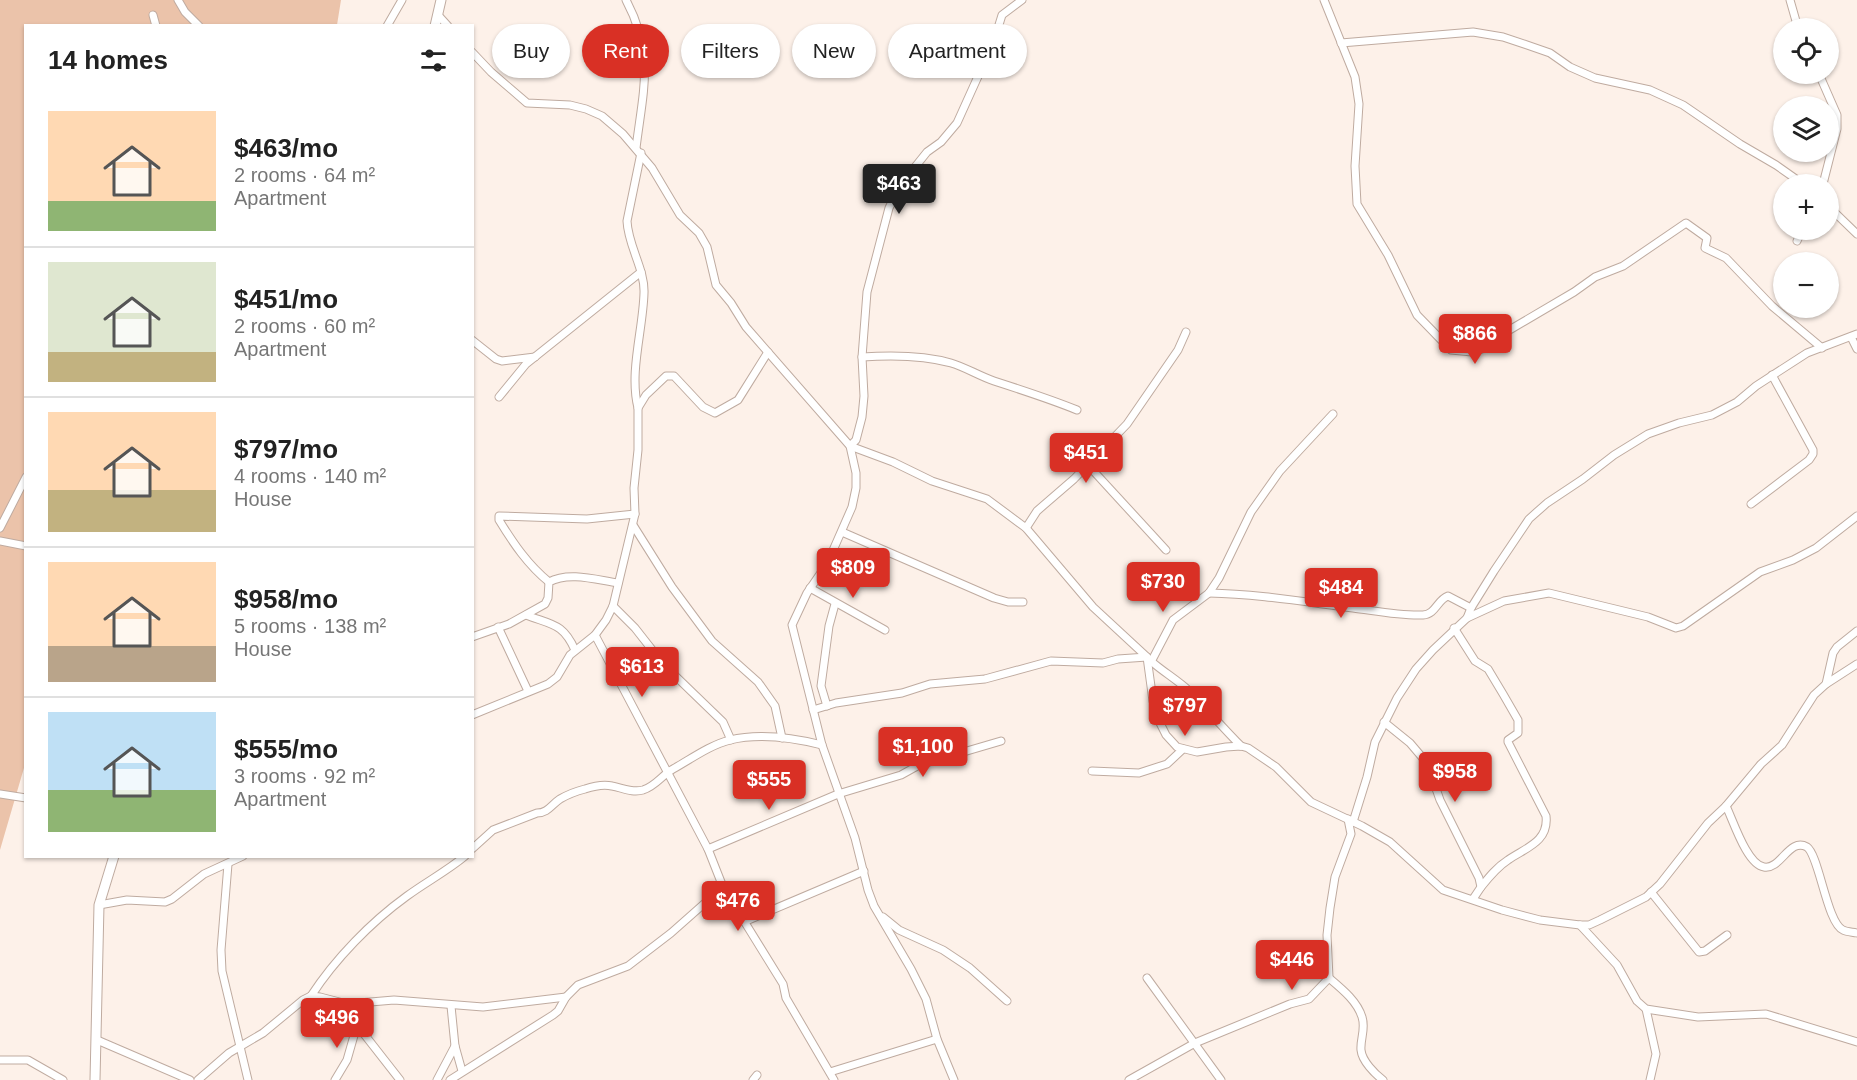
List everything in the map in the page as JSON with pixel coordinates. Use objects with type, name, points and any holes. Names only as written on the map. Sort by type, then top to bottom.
[{"type":"street","points":[[178,0],[185,12],[197,24]]},
{"type":"street","points":[[388,24],[402,0]]},
{"type":"street","points":[[436,24],[441,0]]},
{"type":"street","points":[[474,714],[548,684],[557,677],[575,650],[595,635],[613,606],[633,525],[638,408],[634,390],[645,292],[628,233],[627,221],[646,75],[640,34],[626,0]]},
{"type":"street","points":[[850,446],[856,440],[862,417],[862,357],[867,292],[888,208],[899,188],[927,152],[940,142],[957,123],[994,41],[1002,15],[1022,0]]},
{"type":"street","points":[[1324,0],[1356,77],[1359,104],[1354,166],[1357,204],[1388,255],[1416,315],[1451,350],[1472,352],[1485,348],[1506,332],[1595,277],[1623,266],[1686,223],[1707,238],[1705,248],[1726,258],[1772,306],[1822,348]]},
{"type":"street","points":[[1790,0],[1795,18]]},
{"type":"street","points":[[153,15],[155,24]]},
{"type":"street","points":[[438,15],[446,24]]},
{"type":"street","points":[[1341,42],[1473,32],[1503,37],[1550,53],[1570,67],[1595,78],[1650,90],[1683,105],[1789,174]]},
{"type":"street","points":[[474,54],[527,103],[570,105],[586,109],[602,116],[638,150],[680,215],[699,233],[707,247],[716,285],[746,327],[850,446],[856,472],[856,488],[852,507],[827,564],[810,588],[792,626],[822,745],[855,838],[874,906],[926,999],[937,1039],[954,1080]]},
{"type":"street","points":[[1823,84],[1837,115],[1837,129],[1826,174]]},
{"type":"street","points":[[1839,217],[1857,234]]},
{"type":"street","points":[[499,397],[526,364],[641,272]]},
{"type":"street","points":[[1026,528],[1037,511],[1074,479],[1127,424],[1178,350],[1186,332]]},
{"type":"street","points":[[1467,618],[1471,608],[1529,519],[1546,503],[1614,455],[1648,434],[1712,415],[1737,402],[1772,375],[1808,353],[1854,336],[1857,349]]},
{"type":"street","points":[[474,342],[502,361],[535,357]]},
{"type":"street","points":[[638,408],[646,395],[661,379],[669,375],[678,380],[710,412],[715,413],[727,408],[738,400],[768,352]]},
{"type":"street","points":[[862,357],[885,355],[933,359],[951,363],[991,380],[1040,395],[1077,410]]},
{"type":"street","points":[[1750,504],[1809,460],[1813,454],[1813,450],[1772,375]]},
{"type":"street","points":[[1333,414],[1280,471],[1251,512],[1220,578],[1209,593],[1173,620],[1149,659],[1153,701],[1159,722],[1171,742],[1183,749],[1197,752],[1240,746],[1248,748],[1276,767],[1311,802],[1324,810],[1353,821],[1390,842],[1443,890],[1540,920],[1580,925],[1589,925],[1646,897],[1660,884],[1708,823],[1726,806],[1761,764],[1782,745],[1814,695],[1826,684],[1857,664]]},
{"type":"street","points":[[850,446],[893,462],[932,481],[987,499],[1026,528],[1093,607],[1149,659],[1187,689],[1240,746]]},
{"type":"street","points":[[1087,465],[1166,550]]},
{"type":"street","points":[[0,528],[24,481]]},
{"type":"street","points":[[549,582],[530,566],[499,520],[499,516],[587,519],[635,514]]},
{"type":"street","points":[[1129,1080],[1195,1043],[1290,1004],[1310,999],[1329,978],[1327,935],[1335,878],[1351,834],[1375,742],[1384,722],[1416,669],[1454,628],[1467,618],[1504,601],[1549,593],[1648,617],[1676,628],[1683,626],[1760,572],[1793,560],[1816,548],[1856,518]]},
{"type":"street","points":[[633,525],[700,626],[719,648],[758,682],[775,706],[782,738]]},
{"type":"street","points":[[842,532],[994,598],[1008,602],[1023,602]]},
{"type":"street","points":[[0,541],[24,546]]},
{"type":"street","points":[[549,582],[563,577],[618,583]]},
{"type":"street","points":[[474,636],[509,624],[545,604],[548,598],[549,582]]},
{"type":"street","points":[[810,588],[885,630]]},
{"type":"street","points":[[1209,593],[1276,597],[1387,613],[1425,615],[1433,611],[1444,597],[1448,596],[1471,608]]},
{"type":"street","points":[[827,706],[821,686],[829,626],[835,604]]},
{"type":"street","points":[[613,606],[635,628],[669,671],[723,722],[730,740]]},
{"type":"street","points":[[526,615],[562,628],[575,650]]},
{"type":"street","points":[[498,627],[528,691]]},
{"type":"street","points":[[1454,628],[1475,661],[1488,669],[1518,720],[1518,733],[1508,742],[1546,816],[1547,824],[1538,841],[1501,865],[1480,887],[1473,899]]},
{"type":"street","points":[[1826,684],[1833,653],[1857,631]]},
{"type":"street","points":[[595,635],[708,849],[723,887],[783,984],[786,998],[834,1080]]},
{"type":"street","points":[[813,710],[877,695],[902,693],[930,684],[985,679],[1051,661],[1103,663],[1118,659],[1149,659]]},
{"type":"street","points":[[1384,722],[1410,743],[1427,763],[1440,800],[1476,870],[1480,887]]},
{"type":"street","points":[[475,846],[493,830],[537,813],[543,813],[560,799],[583,789],[603,785],[628,791],[642,790],[653,785],[668,771],[730,740],[758,737],[782,738],[822,745]]},
{"type":"street","points":[[708,849],[838,794],[902,775],[919,765],[1001,741]]},
{"type":"street","points":[[1092,771],[1138,773],[1167,764],[1183,749]]},
{"type":"street","points":[[0,794],[24,798]]},
{"type":"street","points":[[1726,806],[1750,856],[1762,867],[1771,866],[1794,846],[1802,845],[1809,849],[1814,857],[1837,924],[1843,930],[1857,933]]},
{"type":"street","points":[[95,1080],[99,904],[113,858]]},
{"type":"street","points":[[99,904],[127,900],[165,902],[204,874],[239,858]]},
{"type":"street","points":[[198,1080],[222,1058],[263,1033],[311,996],[348,949],[387,913],[407,896],[462,858]]},
{"type":"street","points":[[228,864],[221,950],[222,971],[248,1080]]},
{"type":"street","points":[[746,921],[864,871]]},
{"type":"street","points":[[450,1080],[553,1015],[566,997],[578,986],[628,966],[671,933],[723,887]]},
{"type":"street","points":[[1651,892],[1699,952],[1705,951],[1727,934]]},
{"type":"street","points":[[880,915],[899,930],[943,950],[970,968],[1006,1001]]},
{"type":"street","points":[[1580,925],[1617,965],[1637,1001],[1646,1009],[1698,1017],[1766,1014],[1857,1041]]},
{"type":"street","points":[[1147,978],[1221,1080]]},
{"type":"street","points":[[1329,978],[1348,994],[1359,1011],[1363,1024],[1360,1049],[1362,1055],[1383,1080]]},
{"type":"street","points":[[311,996],[347,1004],[394,1000],[483,1007],[566,997]]},
{"type":"street","points":[[347,1004],[357,1025],[400,1080]]},
{"type":"street","points":[[451,1006],[455,1046],[462,1071]]},
{"type":"street","points":[[1646,1009],[1656,1054],[1650,1080]]},
{"type":"street","points":[[335,1080],[347,1060],[357,1025]]},
{"type":"street","points":[[830,1072],[937,1039]]},
{"type":"street","points":[[97,1040],[190,1080]]},
{"type":"street","points":[[437,1080],[455,1046]]},
{"type":"street","points":[[0,1060],[28,1060],[63,1080]]},
{"type":"shaded area","points":[[0,0],[341,0],[337,24],[24,24],[24,768],[0,850]]}]
